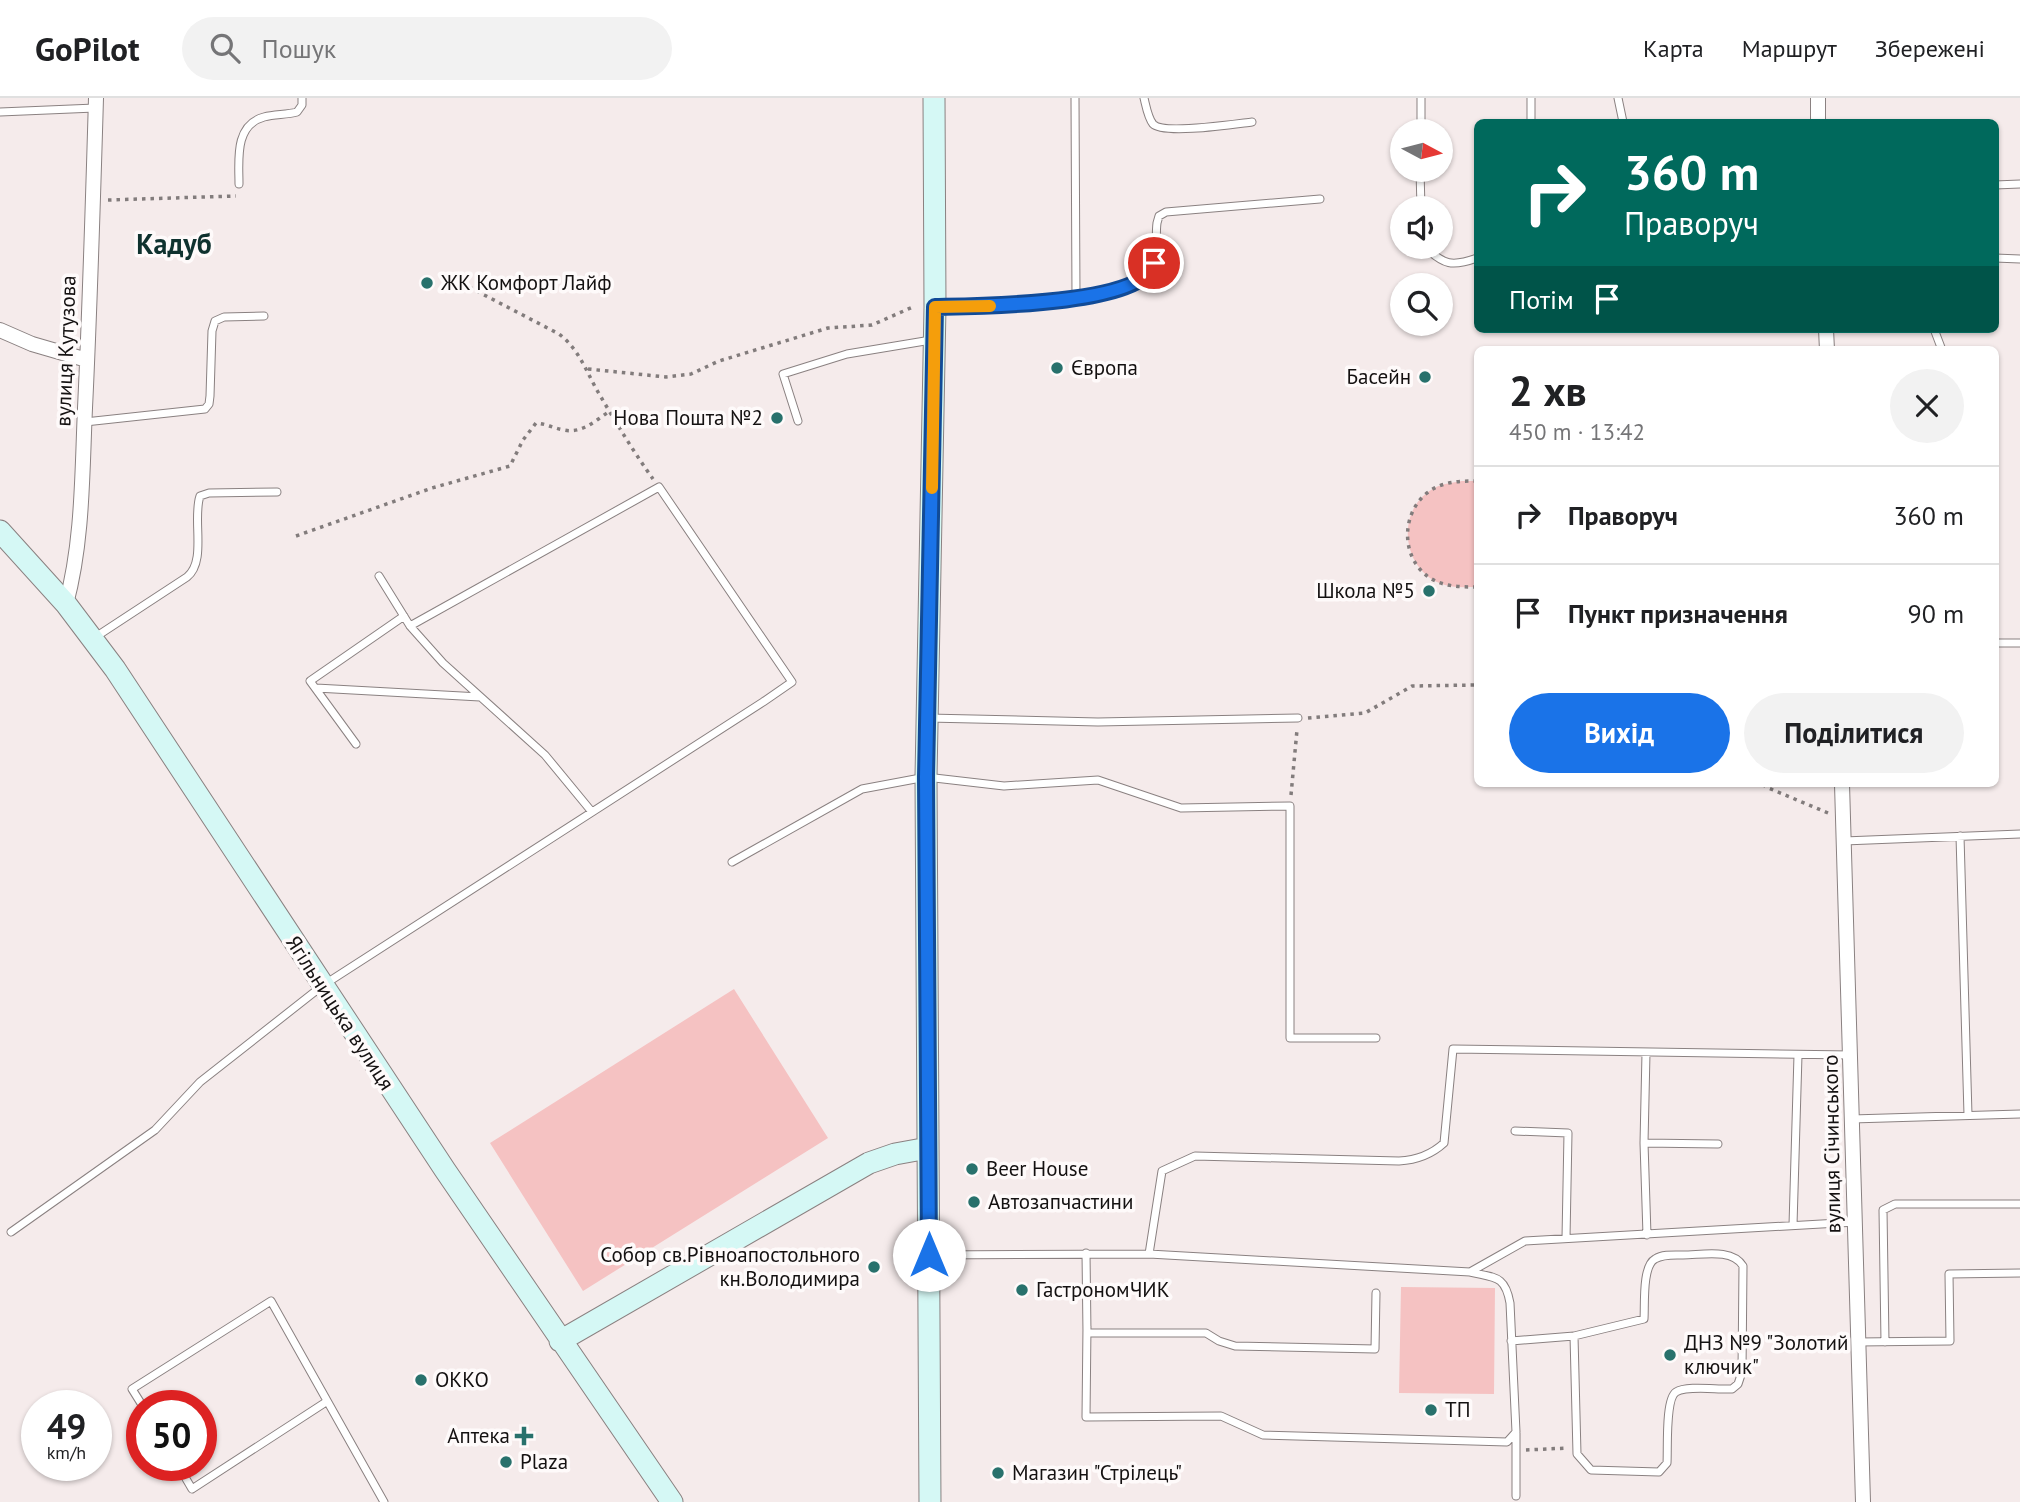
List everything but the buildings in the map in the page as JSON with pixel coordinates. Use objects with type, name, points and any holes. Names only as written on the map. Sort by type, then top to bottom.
[{"type":"main road","points":[[930,1502],[926,777],[935,340],[925,307],[934,98]]},
{"type":"main road","name":"Ягільницька вулиця","points":[[0,531],[94,639],[166,744],[322,986],[670,1500]]},
{"type":"main road","points":[[560,1341],[869,1163],[895,1154],[928,1148]]},
{"type":"street","points":[[1818,98],[1818,119]]},
{"type":"street","name":"вулиця Кутузова","points":[[66,604],[74,569],[85,422],[96,103]]},
{"type":"street","points":[[0,330],[32,344],[87,360]]},
{"type":"street","name":"вулиця Січинського","points":[[1842,787],[1863,1502]]},
{"type":"lane","points":[[239,184],[239,152],[245,131],[262,117],[297,112],[302,105],[302,98]]},
{"type":"lane","points":[[1075,98],[1076,297]]},
{"type":"lane","points":[[1144,98],[1152,123],[1162,128],[1252,122]]},
{"type":"lane","points":[[1421,98],[1421,119]]},
{"type":"lane","points":[[1531,98],[1531,119]]},
{"type":"lane","points":[[1618,98],[1622,119]]},
{"type":"lane","points":[[0,112],[96,103]]},
{"type":"lane","points":[[1999,185],[2020,184]]},
{"type":"lane","points":[[925,307],[1015,306],[1128,286],[1149,274],[1154,263],[1158,219],[1166,212],[1320,199]]},
{"type":"lane","points":[[1999,258],[2020,259]]},
{"type":"lane","points":[[1440,259],[1447,263],[1461,263],[1474,259]]},
{"type":"lane","points":[[85,422],[205,410],[210,396],[212,331],[215,321],[224,317],[264,316]]},
{"type":"lane","points":[[798,421],[783,374],[848,354],[935,340]]},
{"type":"lane","points":[[11,1232],[155,1130],[200,1082],[322,986],[792,682],[659,487],[410,626]]},
{"type":"lane","points":[[94,639],[194,570],[200,496],[209,493],[277,492]]},
{"type":"lane","points":[[379,576],[410,626],[443,663],[545,755],[592,812]]},
{"type":"lane","points":[[356,744],[310,681],[404,616]]},
{"type":"lane","points":[[1999,643],[2020,643]]},
{"type":"lane","points":[[316,688],[480,697]]},
{"type":"lane","points":[[928,718],[1098,723],[1298,718]]},
{"type":"lane","points":[[732,862],[862,789],[926,777],[1004,786],[1098,780],[1181,808],[1290,806],[1290,1038],[1376,1038]]},
{"type":"lane","points":[[1843,841],[2020,834]]},
{"type":"lane","points":[[1960,836],[1968,1115]]},
{"type":"lane","points":[[1149,1254],[1162,1171],[1195,1157],[1411,1161],[1432,1153],[1444,1143],[1453,1049],[1851,1055]]},
{"type":"lane","points":[[1646,1053],[1644,1143],[1647,1234]]},
{"type":"lane","points":[[1793,1226],[1798,1055]]},
{"type":"lane","points":[[1852,1119],[2020,1114]]},
{"type":"lane","points":[[1515,1131],[1568,1133],[1566,1238]]},
{"type":"lane","points":[[1644,1143],[1718,1144]]},
{"type":"lane","points":[[1885,1342],[1883,1210],[1895,1204],[2020,1204]]},
{"type":"lane","points":[[1470,1272],[1525,1241],[1856,1222]]},
{"type":"lane","points":[[1086,1254],[1086,1417],[1221,1416],[1262,1435],[1507,1441],[1516,1432]]},
{"type":"lane","points":[[929,1255],[1149,1254],[1470,1272],[1499,1279],[1507,1287],[1516,1432],[1516,1496]]},
{"type":"lane","points":[[1511,1341],[1574,1336],[1644,1319],[1646,1271],[1655,1258],[1672,1255],[1726,1255],[1736,1257],[1743,1266],[1743,1359],[1740,1381],[1732,1389],[1676,1391],[1669,1406],[1667,1460],[1663,1470],[1659,1472],[1591,1470],[1577,1454],[1574,1336]]},
{"type":"lane","points":[[1857,1342],[1950,1341],[1949,1274],[2020,1273]]},
{"type":"lane","points":[[1087,1333],[1206,1333],[1219,1341],[1236,1346],[1375,1349],[1376,1293]]},
{"type":"lane","points":[[133,1390],[271,1301],[384,1502]]},
{"type":"lane","points":[[217,1473],[326,1402]]},
{"type":"lane","points":[[187,1481],[192,1489],[204,1481]]},
{"type":"path","points":[[93,200],[233,197],[238,195],[239,184]]},
{"type":"path","points":[[469,287],[559,334],[570,343],[635,453],[659,487]]},
{"type":"path","points":[[587,369],[666,377],[691,374],[719,362],[828,328],[872,325],[925,307]]},
{"type":"path","points":[[296,536],[432,488],[510,466],[523,440],[536,423],[564,430],[579,430],[610,411]]},
{"type":"path","points":[[1474,481],[1444,484],[1429,491],[1417,503],[1410,517],[1407,534],[1409,550],[1428,577],[1443,584],[1474,587]]},
{"type":"path","points":[[1290,806],[1298,718],[1365,713],[1412,686],[1474,685]]},
{"type":"path","points":[[1766,787],[1843,819]]},
{"type":"path","points":[[1516,1450],[1577,1448]]},
{"type":"shaded area","points":[[1474,481],[1474,587],[1449,586],[1431,578],[1412,556],[1408,542],[1408,527],[1419,500],[1431,490],[1445,484]]},
{"type":"shaded area","points":[[734,989],[828,1138],[583,1291],[490,1143]]},
{"type":"shaded area","points":[[1401,1287],[1495,1288],[1494,1394],[1399,1393]]},
{"type":"slow traffic","points":[[932,488],[935,307],[990,306]]},
{"type":"place","name":"ЖК Комфорт Лайф","points":[[427,283]]},
{"type":"place","name":"Європа","points":[[1057,368]]},
{"type":"place","name":"Басейн","points":[[1425,377]]},
{"type":"place","name":"Нова Пошта №2","points":[[777,418]]},
{"type":"place","name":"Школа №5","points":[[1429,591]]},
{"type":"place","name":"Beer House","points":[[972,1169]]},
{"type":"place","name":"Автозапчастини","points":[[974,1202]]},
{"type":"place","name":"Собор св.Рівноапостольного кн.Володимира","points":[[874,1267]]},
{"type":"place","name":"ГастрономЧИК","points":[[1022,1290]]},
{"type":"place","name":"ДНЗ №9 \"Золотий ключик\"","points":[[1670,1355]]},
{"type":"place","name":"ОККО","points":[[421,1380]]},
{"type":"place","name":"ТП","points":[[1431,1410]]},
{"type":"place","name":"Аптека","points":[[524,1436]]},
{"type":"place","name":"Plaza","points":[[506,1462]]},
{"type":"place","name":"Магазин \"Стрілець\"","points":[[998,1473]]},
{"type":"district","name":"Кадуб","points":[[174,244]]},
{"type":"route","points":[[929,1255],[926,777],[935,307],[1015,306],[1097,293],[1136,283],[1149,274],[1154,263]]}]
